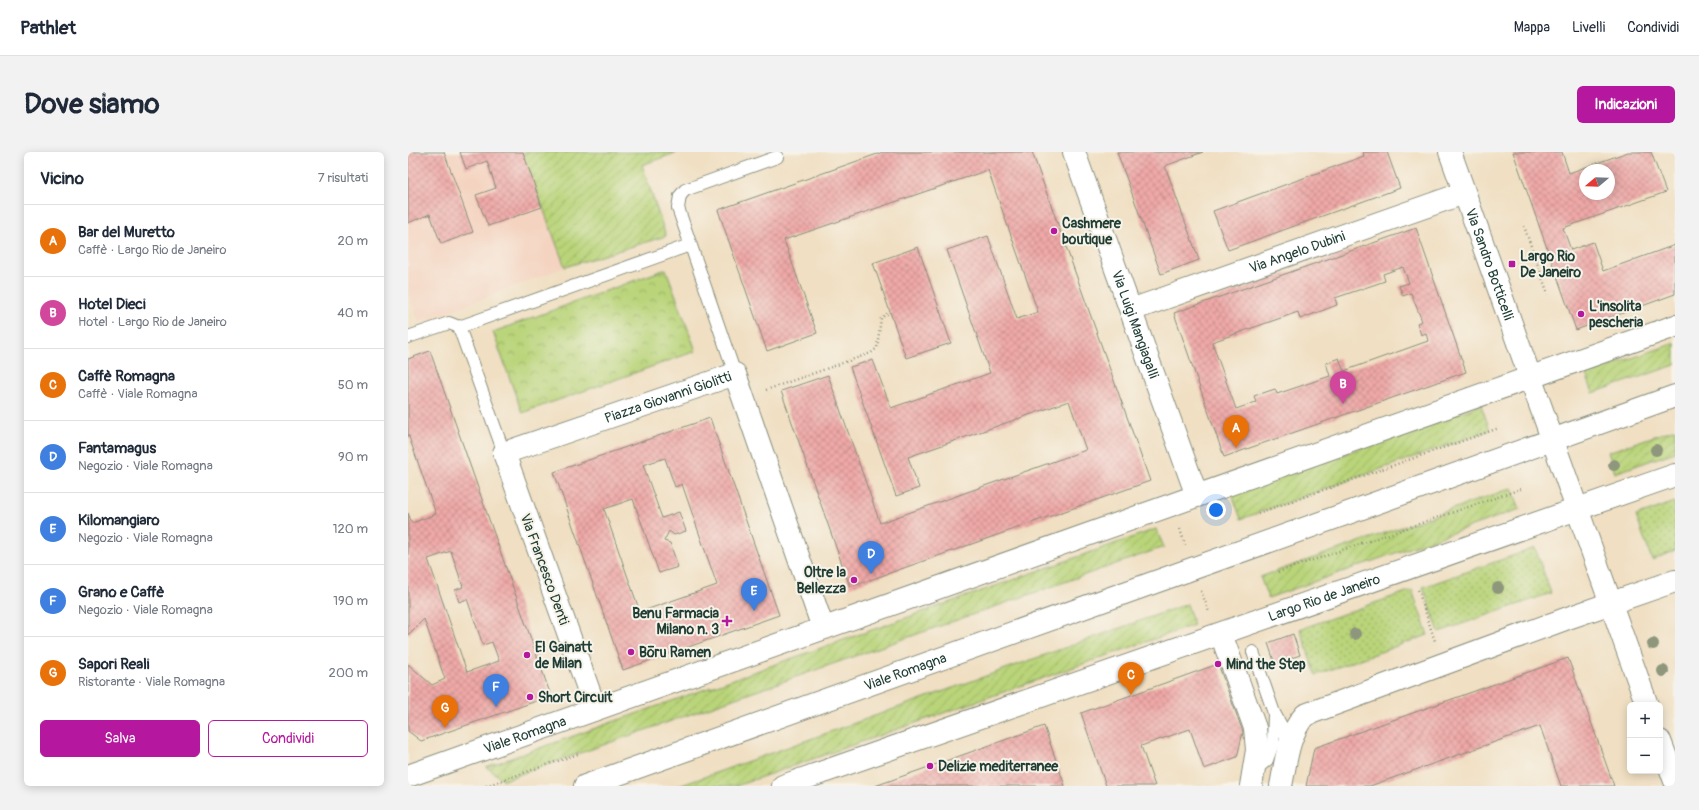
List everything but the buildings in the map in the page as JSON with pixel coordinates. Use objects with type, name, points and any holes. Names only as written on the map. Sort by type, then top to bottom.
[{"type":"street","name":"Via Luigi Mangiagalli","points":[[1074,152],[1197,496]]},
{"type":"street","name":"Via Sandro Botticelli","points":[[1450,152],[1530,377]]},
{"type":"street","name":"Via Angelo Dubini","points":[[1131,310],[1464,193]]},
{"type":"street","points":[[1197,496],[1675,326]]},
{"type":"street","points":[[734,374],[823,628]]},
{"type":"street","name":"Piazza Giovanni Giolitti","points":[[504,453],[734,374]]},
{"type":"street","points":[[1530,377],[1646,702]]},
{"type":"street","points":[[1552,440],[1675,396]]},
{"type":"street","name":"Viale Romagna","points":[[586,786],[1552,440]]},
{"type":"street","name":"Via Francesco Denti","points":[[504,453],[595,708]]},
{"type":"street","name":"Largo Rio de Janeiro","points":[[1221,634],[1675,475]]},
{"type":"street","name":"Viale Romagna","points":[[412,770],[595,708],[1197,496]]},
{"type":"street","points":[[1281,786],[1292,734],[1305,715],[1675,581]]},
{"type":"street","points":[[783,786],[1221,634],[1255,728],[1257,750],[1252,779]]},
{"type":"street","points":[[1663,749],[1675,782]]},
{"type":"street","points":[[412,770],[435,786]]},
{"type":"lane","name":"Piazza Giovanni Giolitti","points":[[734,374],[678,208],[680,196],[685,190],[777,157]]},
{"type":"lane","points":[[408,337],[449,323],[459,327],[690,245]]},
{"type":"lane","points":[[459,327],[504,453]]},
{"type":"lane","points":[[1253,652],[1274,713],[1284,731],[1288,751]]},
{"type":"lane","points":[[1252,779],[1267,760],[1273,743],[1274,713]]},
{"type":"path","points":[[1524,226],[1548,294]]},
{"type":"path","points":[[743,398],[871,353],[877,348],[881,318],[890,312]]},
{"type":"path","points":[[1258,513],[1499,428]]},
{"type":"path","points":[[1278,572],[1521,489]]},
{"type":"path","points":[[1416,583],[1435,640]]},
{"type":"path","points":[[486,786],[578,754]]},
{"type":"shaded area","points":[[408,152],[523,152],[565,267],[419,323],[408,290]]},
{"type":"green space","points":[[522,152],[678,152],[642,165],[666,236],[565,267]]},
{"type":"green space","points":[[666,269],[696,351],[522,413],[493,332]]},
{"type":"green space","points":[[1675,343],[1675,365],[1593,393],[1586,374]]},
{"type":"green space","points":[[1481,405],[1490,430],[1241,519],[1232,494]]},
{"type":"green space","points":[[1675,429],[1675,452],[1615,473],[1608,452]]},
{"type":"green space","points":[[1512,488],[1520,509],[1268,598],[1260,577]]},
{"type":"green space","points":[[1675,502],[1675,551],[1652,560],[1636,516]]},
{"type":"green space","points":[[1156,529],[1164,547],[504,780],[486,767]]},
{"type":"green space","points":[[1535,548],[1551,593],[1439,632],[1423,587]]},
{"type":"green space","points":[[1412,590],[1428,635],[1316,675],[1300,629]]},
{"type":"green space","points":[[1187,604],[1194,625],[736,786],[679,786]]},
{"type":"place","name":"Cashmere boutique","points":[[1054,231]]},
{"type":"place","name":"Largo Rio De Janeiro","points":[[1512,264]]},
{"type":"place","name":"L'insolita pescheria","points":[[1581,314]]},
{"type":"place","name":"Hotel Dieci","points":[[1343,404]]},
{"type":"place","name":"Bar del Muretto","points":[[1236,448]]},
{"type":"place","name":"Fantamagus","points":[[871,574]]},
{"type":"place","name":"Oltre la Bellezza","points":[[854,580]]},
{"type":"place","name":"Kilomangiaro","points":[[754,611]]},
{"type":"place","name":"Benu Farmacia Milano n. 3","points":[[727,621]]},
{"type":"place","name":"Bōru Ramen","points":[[631,652]]},
{"type":"place","name":"El Gainatt de Milan","points":[[527,655]]},
{"type":"place","name":"Mind the Step","points":[[1218,664]]},
{"type":"place","name":"Caffè Romagna","points":[[1131,695]]},
{"type":"place","name":"Short Circuit","points":[[530,697]]},
{"type":"place","name":"Grano e Caffè","points":[[496,707]]},
{"type":"place","name":"Sapori Reali","points":[[445,728]]},
{"type":"place","name":"Delizie mediterranee","points":[[930,766]]}]
